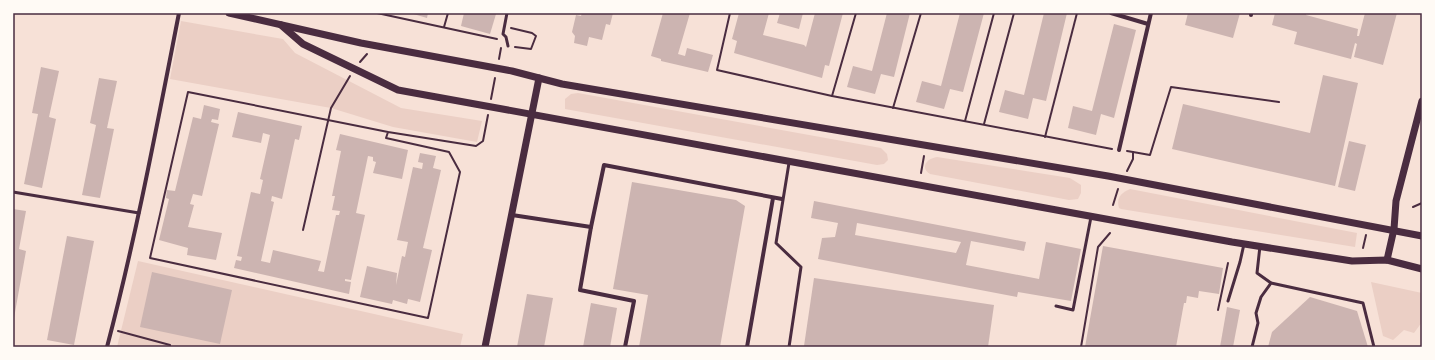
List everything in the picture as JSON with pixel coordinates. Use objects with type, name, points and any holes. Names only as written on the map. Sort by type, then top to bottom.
[{"type":"street","points":[[107,347],[139,213],[179,13]]},
{"type":"street","points":[[229,13],[374,46],[512,72],[562,84],[1108,176],[1361,225],[1394,229],[1422,236]]},
{"type":"street","points":[[1111,13],[1148,24]]},
{"type":"street","points":[[1119,150],[1151,13]]},
{"type":"street","points":[[279,24],[302,44],[398,90],[789,163],[1244,244],[1352,261],[1387,260],[1422,269]]},
{"type":"street","points":[[485,347],[540,78]]},
{"type":"street","points":[[1387,260],[1394,229],[1396,201],[1422,101]]},
{"type":"street","points":[[625,347],[634,301],[580,290],[604,165],[782,199]]},
{"type":"street","points":[[747,347],[773,198]]},
{"type":"street","points":[[512,215],[591,227]]},
{"type":"lane","points":[[507,13],[503,34],[508,46]]},
{"type":"lane","points":[[789,163],[782,199],[776,244],[801,267],[789,347]]},
{"type":"lane","points":[[13,192],[139,213]]},
{"type":"lane","points":[[1056,306],[1073,310],[1091,217]]},
{"type":"lane","points":[[1228,301],[1244,244]]},
{"type":"lane","points":[[1260,246],[1257,273],[1271,283],[1363,303],[1374,347]]},
{"type":"lane","points":[[1252,347],[1258,323],[1256,313],[1261,296],[1271,283]]},
{"type":"path","points":[[377,13],[506,41]]},
{"type":"path","points":[[444,28],[448,13]]},
{"type":"path","points":[[730,13],[718,70],[832,96],[1119,150],[1150,155],[1171,87],[1279,102]]},
{"type":"path","points":[[832,96],[856,13]]},
{"type":"path","points":[[893,108],[921,13]]},
{"type":"path","points":[[965,121],[994,13]]},
{"type":"path","points":[[984,124],[1014,13]]},
{"type":"path","points":[[1045,136],[1077,13]]},
{"type":"path","points":[[508,27],[532,32],[536,36],[531,49],[508,46]]},
{"type":"path","points":[[497,66],[502,44]]},
{"type":"path","points":[[303,230],[331,108],[354,69],[374,46]]},
{"type":"path","points":[[490,104],[496,74]]},
{"type":"path","points":[[388,132],[386,138],[449,152],[460,172],[428,318],[150,258],[188,92],[388,132],[476,146],[483,141],[489,111]]},
{"type":"path","points":[[1127,171],[1133,152]]},
{"type":"path","points":[[921,173],[924,156]]},
{"type":"path","points":[[1113,205],[1118,189]]},
{"type":"path","points":[[1413,207],[1422,203]]},
{"type":"path","points":[[1081,347],[1098,247],[1110,233]]},
{"type":"path","points":[[1363,248],[1366,235]]},
{"type":"path","points":[[1218,310],[1228,263]]},
{"type":"path","points":[[112,329],[170,345],[170,347]]},
{"type":"shaded area","points":[[181,21],[283,39],[295,53],[401,108],[482,121],[477,142],[393,127],[331,108],[170,79]]},
{"type":"shaded area","points":[[578,93],[881,148],[887,154],[888,160],[884,164],[877,165],[565,109],[565,99],[571,94]]},
{"type":"shaded area","points":[[937,157],[1070,178],[1081,185],[1081,193],[1078,199],[1069,200],[930,174],[925,169],[926,163]]},
{"type":"shaded area","points":[[1130,189],[1357,233],[1355,247],[1119,208],[1118,201],[1120,196]]},
{"type":"shaded area","points":[[138,261],[463,334],[460,347],[117,347]]},
{"type":"shaded area","points":[[1371,282],[1422,293],[1422,322],[1414,333],[1404,330],[1393,340],[1383,336]]},
{"type":"building","points":[[410,13],[428,13],[427,18]]},
{"type":"building","points":[[464,13],[496,14],[490,34],[461,26]]},
{"type":"building","points":[[582,13],[613,13],[610,25],[606,24],[602,40],[589,37],[587,46],[574,43],[575,36],[572,32],[576,15],[581,16]]},
{"type":"building","points":[[663,13],[690,13],[678,54],[685,56],[687,48],[713,55],[708,72],[661,61],[661,59],[651,56]]},
{"type":"building","points":[[739,13],[769,13],[763,35],[804,45],[806,47],[815,13],[843,13],[829,66],[825,65],[822,78],[734,53],[737,41],[732,39]]},
{"type":"building","points":[[780,13],[803,13],[799,29],[777,23]]},
{"type":"building","points":[[887,13],[910,13],[894,77],[881,74],[875,94],[847,87],[853,66],[872,71]]},
{"type":"building","points":[[960,13],[984,13],[963,92],[950,89],[944,109],[916,102],[922,81],[941,86]]},
{"type":"building","points":[[1044,13],[1067,13],[1046,101],[1033,98],[1028,119],[999,112],[1005,90],[1024,95]]},
{"type":"building","points":[[1188,13],[1240,13],[1233,38],[1185,25]]},
{"type":"building","points":[[1275,13],[1306,13],[1306,15],[1358,29],[1357,36],[1359,36],[1365,13],[1397,13],[1383,65],[1354,57],[1357,44],[1355,43],[1351,59],[1294,44],[1297,32],[1272,25]]},
{"type":"building","points":[[1114,24],[1136,30],[1114,118],[1101,114],[1096,135],[1068,128],[1073,106],[1092,111]]},
{"type":"building","points":[[41,67],[59,71],[49,117],[56,119],[42,188],[24,184],[38,114],[32,113]]},
{"type":"building","points":[[1323,75],[1358,83],[1335,186],[1172,149],[1183,104],[1310,133]]},
{"type":"building","points":[[99,78],[117,81],[107,128],[114,129],[100,198],[82,195],[96,125],[90,123]]},
{"type":"building","points":[[204,105],[220,109],[218,120],[212,119],[211,122],[219,124],[202,196],[193,194],[190,204],[194,205],[188,227],[222,233],[216,260],[187,255],[188,248],[159,240],[169,199],[166,198],[167,190],[175,191],[193,117],[201,119]]},
{"type":"building","points":[[238,112],[302,126],[299,140],[295,139],[282,199],[272,196],[271,201],[274,202],[261,261],[270,263],[273,250],[321,261],[318,271],[324,272],[336,215],[339,215],[340,211],[332,210],[335,196],[332,196],[341,151],[336,150],[340,134],[408,150],[402,179],[373,173],[376,162],[373,161],[373,157],[368,156],[356,213],[365,215],[351,280],[345,279],[345,281],[351,282],[349,294],[234,268],[236,260],[241,261],[242,257],[237,256],[251,192],[260,194],[263,180],[260,179],[270,135],[263,133],[261,143],[232,137]]},
{"type":"building","points":[[1349,141],[1366,145],[1355,191],[1338,187]]},
{"type":"building","points":[[420,153],[436,156],[433,168],[441,170],[423,248],[432,250],[420,302],[408,299],[407,304],[393,300],[392,304],[360,297],[367,266],[397,273],[396,285],[402,256],[405,257],[408,242],[397,240],[413,167],[422,169],[423,163],[418,162]]},
{"type":"building","points":[[632,182],[736,200],[745,206],[720,347],[639,347],[648,295],[613,289]]},
{"type":"building","points":[[814,201],[1026,242],[1024,251],[971,241],[966,265],[1039,279],[1046,242],[1081,249],[1071,301],[1018,292],[1017,297],[818,259],[822,238],[835,237],[838,223],[811,218]],"holes":[[[857,223],[961,242],[956,253],[855,235]]]},
{"type":"building","points":[[13,209],[26,211],[19,249],[26,251],[14,318]]},
{"type":"building","points":[[67,236],[94,241],[74,345],[47,340]]},
{"type":"building","points":[[1103,246],[1223,268],[1219,294],[1199,291],[1198,298],[1187,296],[1186,303],[1184,303],[1176,347],[1085,347]]},
{"type":"building","points":[[152,272],[232,290],[220,344],[140,327]]},
{"type":"building","points":[[814,278],[994,305],[988,347],[804,346]]},
{"type":"building","points":[[527,294],[553,298],[544,347],[517,347]]},
{"type":"building","points":[[1310,297],[1357,311],[1368,347],[1268,347],[1272,332]]},
{"type":"building","points":[[591,303],[617,308],[610,347],[583,347]]},
{"type":"building","points":[[1227,307],[1240,310],[1233,347],[1220,347]]}]
